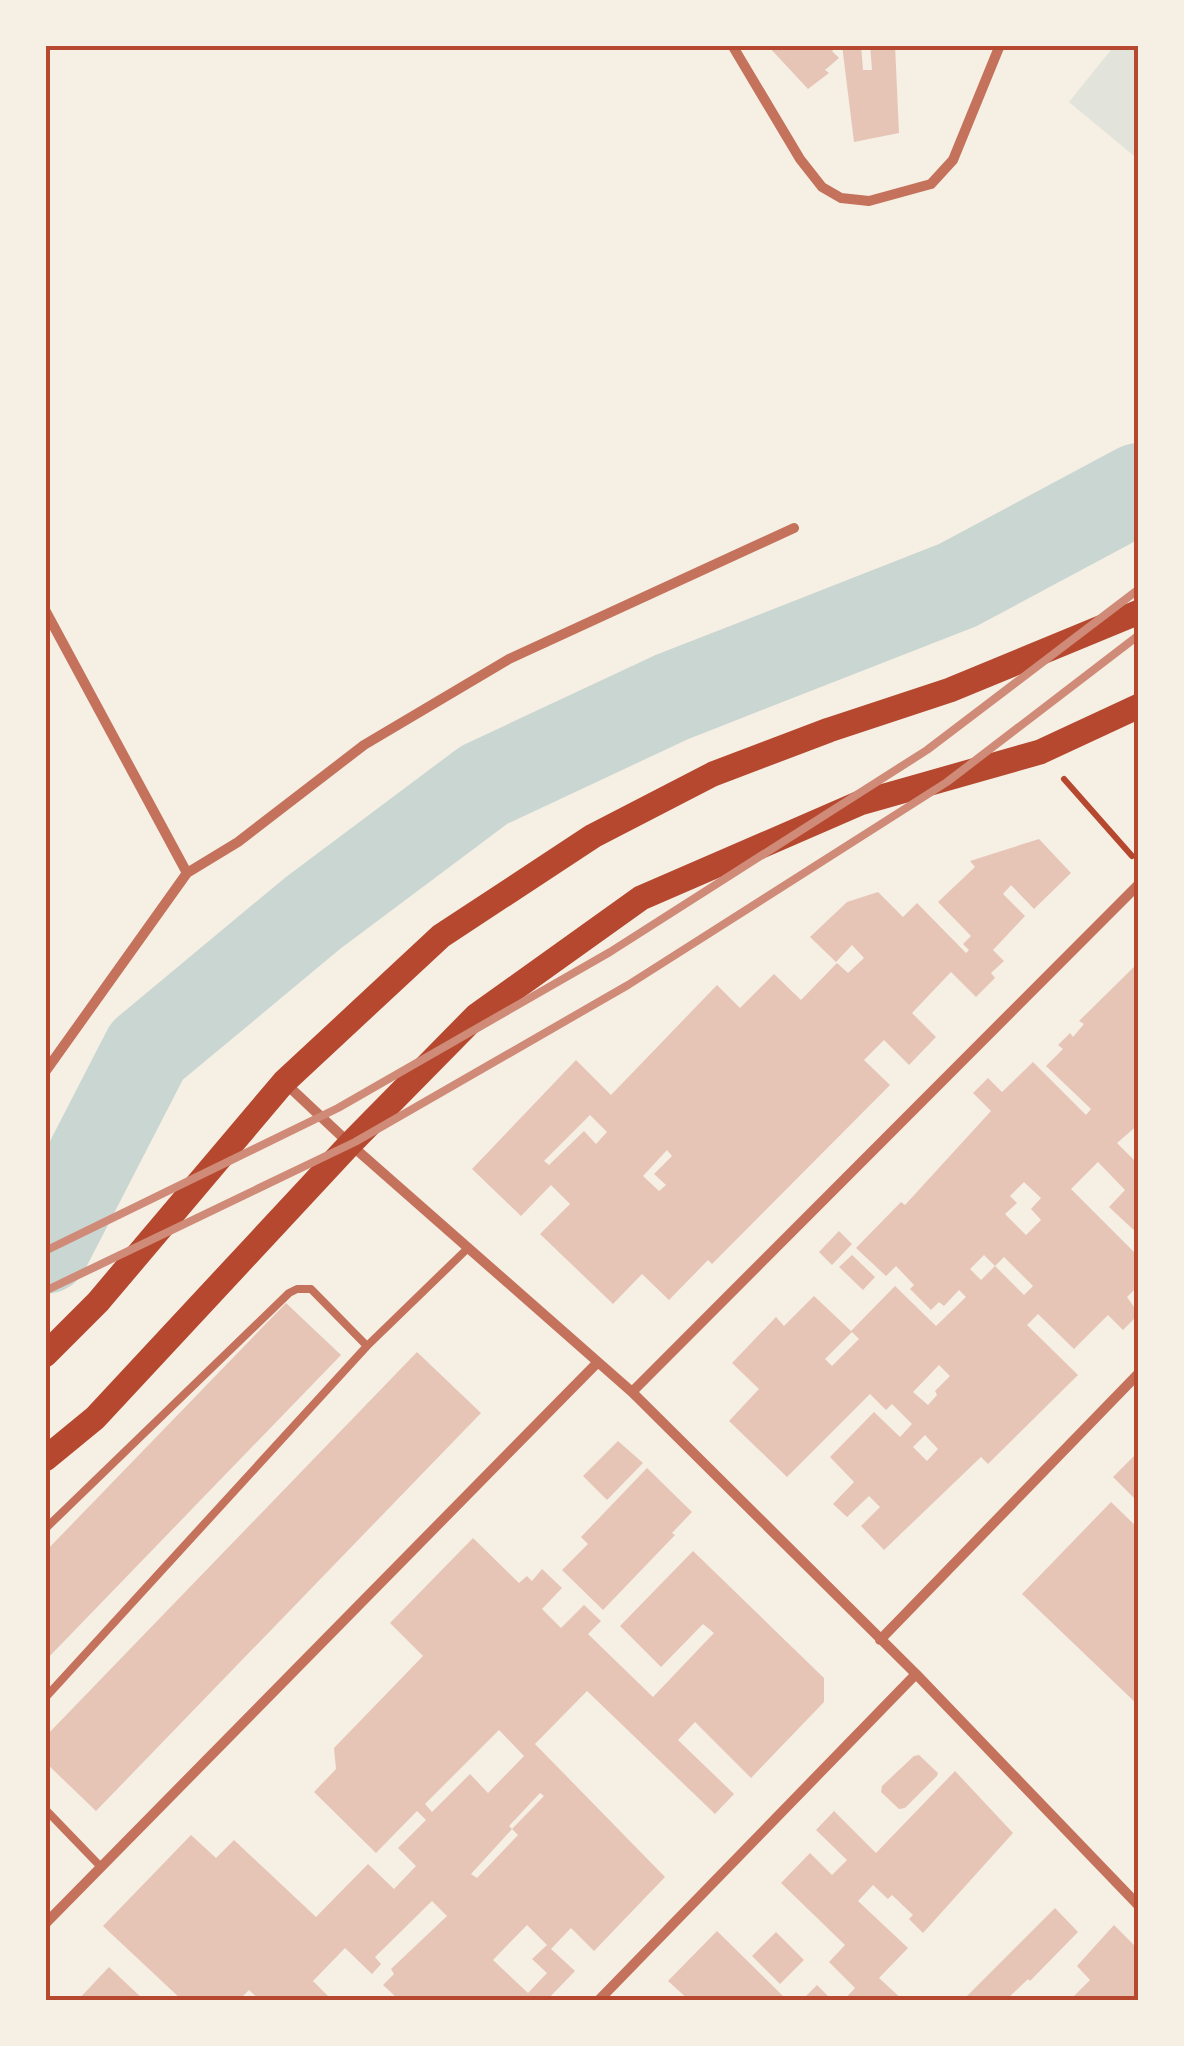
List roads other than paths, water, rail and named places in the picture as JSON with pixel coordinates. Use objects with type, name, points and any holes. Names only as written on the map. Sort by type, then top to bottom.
[{"type":"main road","points":[[45,1356],[98,1302],[284,1082],[442,936],[593,836],[713,774],[950,690],[1139,612]]},
{"type":"main road","points":[[45,1460],[95,1418],[350,1144],[476,1016],[640,898],[860,804],[1040,752],[1139,706]]},
{"type":"street","points":[[732,45],[800,160],[822,187],[841,198],[869,200],[931,184],[954,160],[1000,45]]},
{"type":"street","points":[[45,1072],[186,874],[238,842],[364,745],[509,659],[794,528]]},
{"type":"street","points":[[45,610],[186,874]]},
{"type":"street","points":[[632,1392],[1139,884]]},
{"type":"street","points":[[284,1082],[632,1392],[916,1674],[1139,1906]]},
{"type":"street","points":[[45,1924],[598,1362]]},
{"type":"street","points":[[880,1640],[1139,1373]]},
{"type":"street","points":[[598,2001],[916,1674]]},
{"type":"lane","points":[[45,1698],[367,1346],[468,1248]]},
{"type":"lane","points":[[45,1530],[289,1293],[311,1288],[367,1346]]},
{"type":"lane","points":[[45,1810],[101,1867]]},
{"type":"waterway","points":[[45,1249],[147,1051],[313,913],[484,785],[672,697],[958,585],[1139,488]]},
{"type":"railway","points":[[45,1251],[338,1108],[610,952],[927,750],[1139,589]]},
{"type":"railway","points":[[45,1291],[355,1142],[628,985],[947,782],[1139,635]]}]
